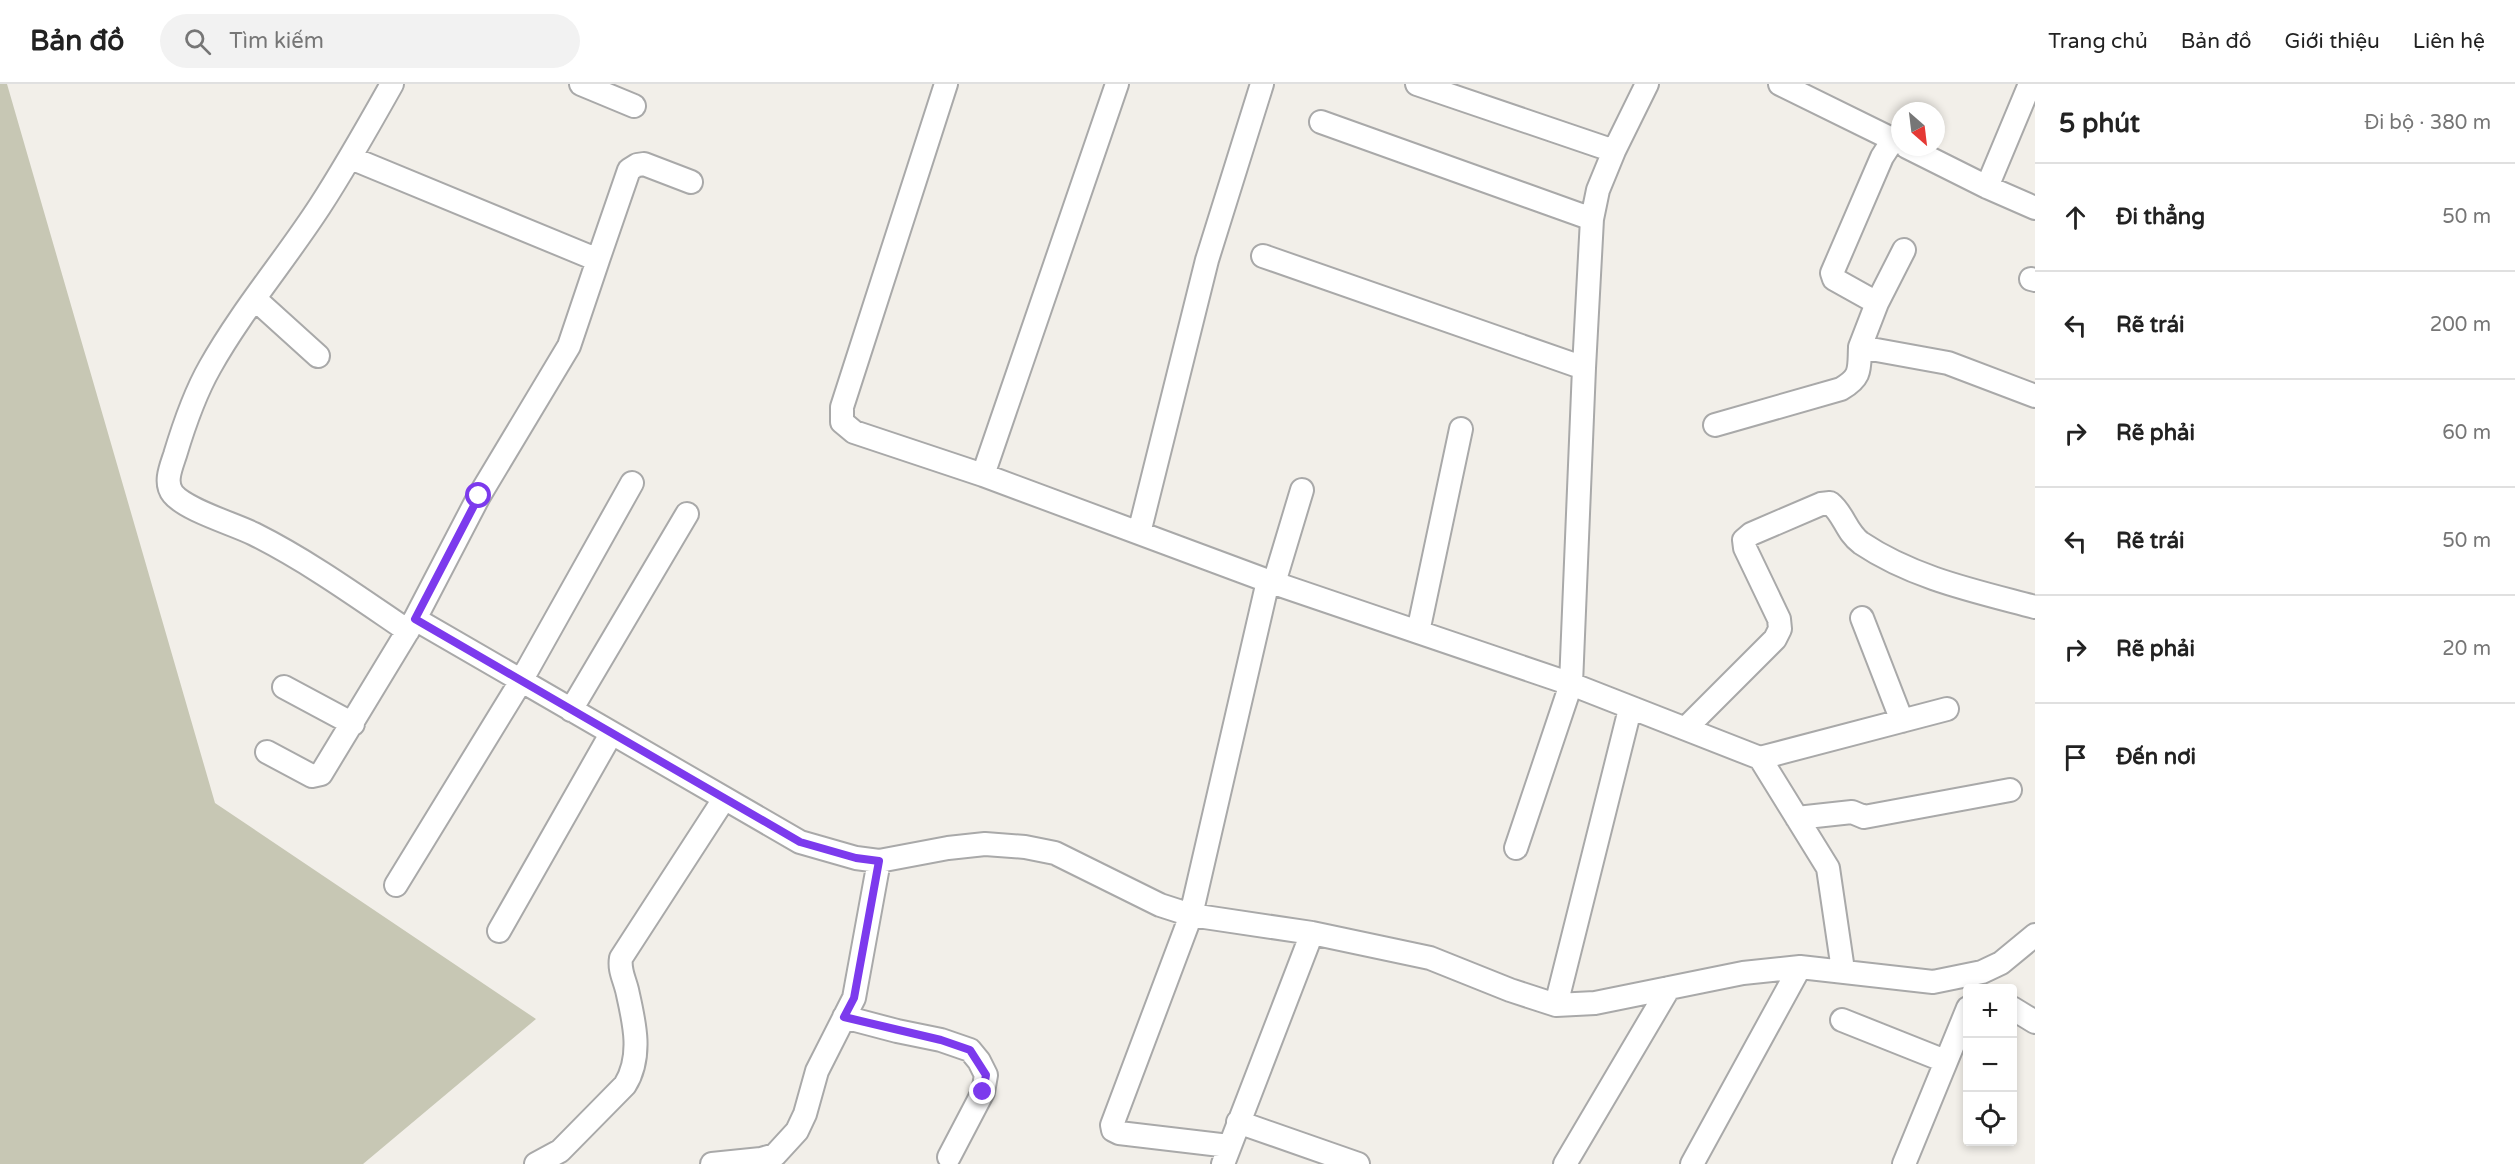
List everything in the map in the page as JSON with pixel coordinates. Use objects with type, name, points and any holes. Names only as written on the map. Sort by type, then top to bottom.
[{"type":"street","points":[[392,84],[351,158],[294,247],[255,299],[210,367],[186,416],[169,474],[168,487],[174,496],[188,504],[254,534],[411,625],[521,681],[800,842],[856,858],[879,861],[948,848],[985,844],[1025,847],[1055,853],[1161,905],[1191,915],[1312,933],[1430,958],[1510,990],[1556,1005],[1595,1003],[1743,973],[1800,967],[1843,970],[1934,982],[1987,978],[2035,935]]},
{"type":"street","points":[[581,84],[634,106]]},
{"type":"street","points":[[946,84],[842,407],[842,423],[854,432],[983,475],[1271,582],[1571,684],[1760,758],[1828,868],[1843,970]]},
{"type":"street","points":[[983,475],[1118,84]]},
{"type":"street","points":[[1139,534],[1207,260],[1262,84]]},
{"type":"street","points":[[1416,84],[1614,152]]},
{"type":"street","points":[[1516,848],[1571,684],[1592,219],[1598,190],[1647,84]]},
{"type":"street","points":[[1780,84],[1891,139]]},
{"type":"street","points":[[1987,187],[2030,84]]},
{"type":"street","points":[[1322,122],[1592,219]]},
{"type":"street","points":[[1877,303],[1834,279],[1832,273],[1882,157],[1891,150]]},
{"type":"street","points":[[1926,156],[2035,208]]},
{"type":"street","points":[[351,158],[598,260]]},
{"type":"street","points":[[267,752],[318,777],[353,724],[411,625],[479,496],[569,346],[629,170],[644,164],[691,182]]},
{"type":"street","points":[[1714,425],[1841,389],[1853,382],[1859,373],[1860,347],[1877,303],[1904,250]]},
{"type":"street","points":[[1263,256],[1584,368]]},
{"type":"street","points":[[255,299],[318,356]]},
{"type":"street","points":[[1860,347],[1948,363],[2035,396]]},
{"type":"street","points":[[1418,632],[1461,429]]},
{"type":"street","points":[[396,885],[521,681],[632,483]]},
{"type":"street","points":[[1302,490],[1271,582],[1191,915],[1112,1125],[1113,1130],[1226,1155],[1312,933]]},
{"type":"street","points":[[1686,728],[1774,639],[1780,629],[1779,619],[1745,548],[1744,540],[1751,534],[1821,504],[1830,503],[1837,508],[1849,532],[1860,542],[1913,571],[1950,584],[2035,606]]},
{"type":"street","points":[[571,710],[687,514]]},
{"type":"street","points":[[1862,618],[1902,721]]},
{"type":"street","points":[[284,687],[353,724]]},
{"type":"street","points":[[1556,1005],[1630,709]]},
{"type":"street","points":[[1760,758],[1947,709]]},
{"type":"street","points":[[498,931],[611,734]]},
{"type":"street","points":[[1797,818],[1852,812],[1864,818],[2010,790]]},
{"type":"street","points":[[536,1164],[560,1157],[625,1085],[632,1074],[636,1045],[627,989],[620,967],[621,958],[724,799]]},
{"type":"street","points":[[712,1164],[761,1159],[775,1155],[797,1131],[805,1114],[817,1071],[854,998],[879,861]]},
{"type":"street","points":[[1692,1164],[1800,967]]},
{"type":"street","points":[[1565,1164],[1669,988]]},
{"type":"street","points":[[2017,1011],[2035,1022]]},
{"type":"street","points":[[844,1017],[941,1040],[970,1050],[979,1061],[986,1075],[983,1092],[949,1157]]},
{"type":"street","points":[[1842,1020],[1946,1061]]},
{"type":"street","points":[[1904,1164],[1963,1020]]},
{"type":"street","points":[[1922,1164],[1963,1060]]},
{"type":"street","points":[[1238,1122],[1358,1164]]},
{"type":"shaded area","points":[[0,84],[7,84],[215,803],[536,1019],[363,1164],[0,1164]]},
{"type":"route","points":[[479,496],[415,619],[800,842],[856,858],[879,861],[854,998],[844,1017],[941,1040],[970,1050],[986,1075],[983,1092]]}]
